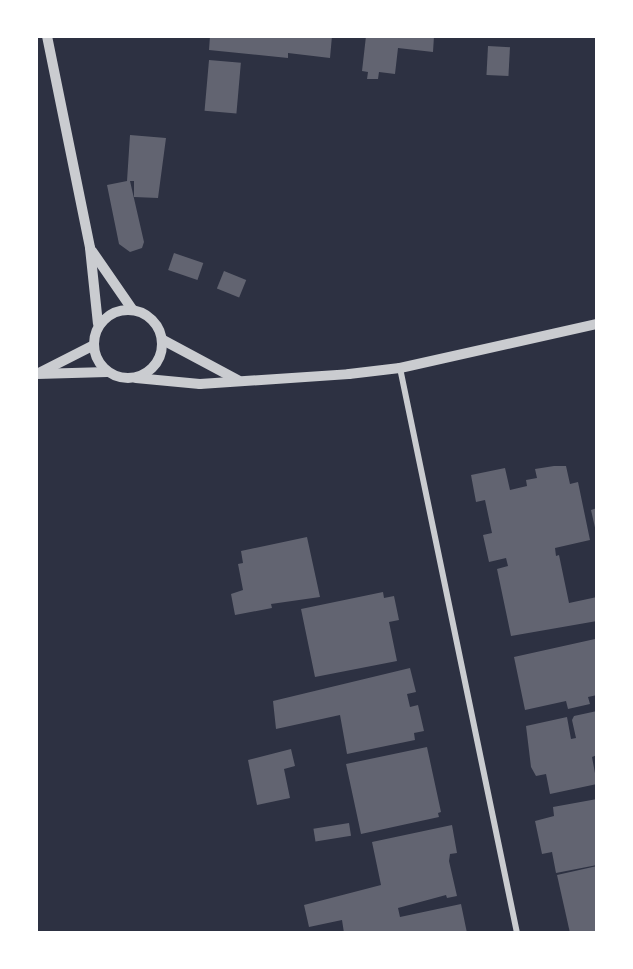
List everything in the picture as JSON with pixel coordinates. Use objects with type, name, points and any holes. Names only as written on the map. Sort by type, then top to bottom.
[{"type":"street","points":[[47,36],[90,248],[98,324],[92,346],[97,360],[107,372]]},
{"type":"street","points":[[90,248],[132,309]]},
{"type":"street","points":[[98,324],[113,312],[132,309],[147,314],[158,325],[163,340],[160,357],[151,370],[136,378]]},
{"type":"street","points":[[36,374],[107,372],[121,378],[200,384],[400,368],[597,324]]},
{"type":"street","points":[[163,340],[241,381]]},
{"type":"street","points":[[36,374],[92,346]]},
{"type":"street","points":[[400,368],[517,933]]},
{"type":"building","points":[[210,36],[332,36],[330,58],[288,53],[288,58],[209,50]]},
{"type":"building","points":[[366,36],[434,36],[433,52],[398,48],[395,74],[379,72],[378,79],[367,79],[368,72],[362,71]]},
{"type":"building","points":[[488,46],[510,47],[508,76],[486,75]]},
{"type":"building","points":[[209,60],[241,63],[236,114],[205,111]]},
{"type":"building","points":[[130,135],[166,138],[158,198],[134,197],[134,181],[130,181],[144,242],[142,248],[130,252],[119,244],[107,185],[127,181]]},
{"type":"building","points":[[174,253],[203,263],[197,280],[168,270]]},
{"type":"building","points":[[224,271],[246,280],[239,298],[217,289]]},
{"type":"building","points":[[566,466],[570,484],[578,482],[590,540],[555,548],[556,556],[559,555],[569,603],[597,597],[597,621],[511,636],[497,569],[508,566],[506,558],[489,562],[483,535],[492,533],[485,500],[476,502],[471,475],[505,468],[510,490],[527,486],[526,480],[537,478],[535,469]]},
{"type":"building","points":[[597,508],[597,532],[596,532],[591,510]]},
{"type":"building","points":[[307,537],[320,597],[271,604],[272,608],[235,615],[231,594],[243,590],[238,564],[243,563],[241,551]]},
{"type":"building","points":[[383,592],[384,598],[394,596],[399,620],[389,622],[397,661],[315,677],[301,609]]},
{"type":"building","points":[[595,639],[597,695],[588,697],[590,704],[568,709],[566,701],[525,710],[514,657]]},
{"type":"building","points":[[410,668],[416,692],[407,694],[410,707],[418,705],[424,731],[414,733],[415,740],[347,754],[340,715],[276,729],[273,701]]},
{"type":"building","points":[[597,711],[597,755],[592,757],[597,784],[550,794],[546,774],[536,776],[531,767],[526,726],[567,717],[571,739],[576,738],[572,720],[574,716]]},
{"type":"building","points":[[427,747],[441,812],[438,813],[439,817],[361,834],[346,764]]},
{"type":"building","points":[[291,749],[295,766],[284,769],[290,798],[257,805],[248,760]]},
{"type":"building","points":[[597,799],[597,865],[556,873],[552,852],[542,854],[535,821],[554,816],[553,807]]},
{"type":"building","points":[[349,823],[351,836],[315,841],[313,829]]},
{"type":"building","points":[[452,825],[457,853],[450,854],[449,861],[457,896],[447,898],[446,895],[398,908],[400,917],[461,904],[467,933],[344,933],[342,920],[309,927],[304,905],[381,885],[372,842]]},
{"type":"building","points":[[597,866],[597,933],[570,933],[557,875]]}]
